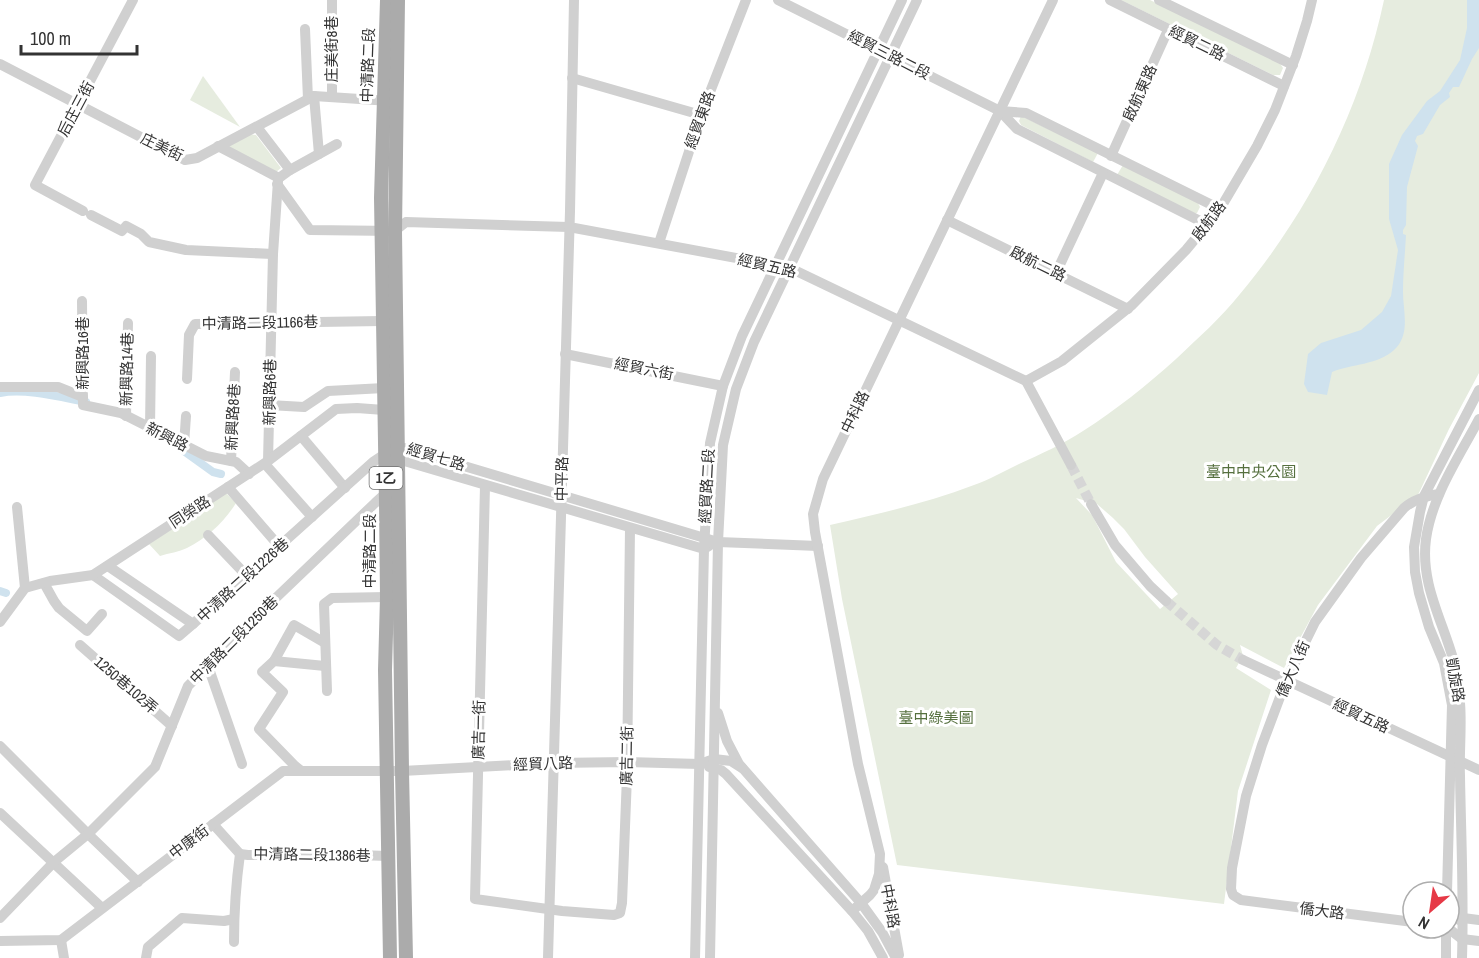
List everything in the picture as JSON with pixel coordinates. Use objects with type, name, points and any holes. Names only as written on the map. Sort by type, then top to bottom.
[{"type":"main road","name":"中清路二段","points":[[387,0],[390,100],[388,230],[382,321],[384,410],[392,457],[406,958]]},
{"type":"main road","name":"中清路二段","points":[[390,100],[398,0]]},
{"type":"main road","name":"中清路二段","points":[[388,230],[398,446],[392,457]]},
{"type":"main road","name":"中清路二段","points":[[390,958],[385,670],[392,490]]},
{"type":"street","name":"后庄三街","points":[[133,0],[35,185],[122,231],[126,226],[141,234],[149,242],[186,250],[273,254]]},
{"type":"street","name":"庄美街8巷","points":[[332,0],[332,97]]},
{"type":"street","name":"中平路","points":[[548,958],[574,0]]},
{"type":"street","name":"經貿東路","points":[[659,243],[700,115],[746,0]]},
{"type":"street","name":"經貿三路二段","points":[[778,0],[1000,111],[1017,129],[1208,225]]},
{"type":"street","name":"經貿路二段","points":[[695,958],[704,543],[710,443],[723,386],[742,336],[902,0]]},
{"type":"street","name":"經貿路二段","points":[[710,958],[718,542],[723,445],[736,389],[754,342],[917,0]]},
{"type":"street","name":"中科路","points":[[898,958],[880,854],[858,764],[813,514],[823,479],[1053,0]]},
{"type":"street","name":"經貿二路","points":[[1110,0],[1284,86]]},
{"type":"street","name":"經貿二路","points":[[1159,0],[1181,5],[1293,65]]},
{"type":"street","name":"啟航路","points":[[1026,381],[1062,361],[1128,309],[1208,225],[1257,146],[1275,110],[1293,65],[1312,0]]},
{"type":"street","points":[[305,29],[319,154]]},
{"type":"street","name":"啟航東路","points":[[1111,156],[1168,30]]},
{"type":"street","name":"庄美街","points":[[0,64],[185,160],[197,158],[311,97]]},
{"type":"street","points":[[572,78],[700,115]]},
{"type":"street","points":[[311,97],[390,100]]},
{"type":"street","name":"經貿三路二段","points":[[1000,111],[1026,113],[1220,209]]},
{"type":"street","points":[[257,127],[290,170]]},
{"type":"street","points":[[218,146],[278,181],[290,170],[337,144]]},
{"type":"street","points":[[1056,273],[1103,173]]},
{"type":"street","name":"經貿五路","points":[[278,181],[310,230],[388,230],[406,222],[569,227],[790,268],[1026,381]]},
{"type":"street","name":"新興路6巷","points":[[266,463],[273,254],[278,181]]},
{"type":"street","name":"啟航二路","points":[[947,220],[1128,309]]},
{"type":"street","name":"新興路16巷","points":[[82,302],[83,401]]},
{"type":"street","name":"中清路二段1166巷","points":[[187,379],[189,335],[195,324],[382,321]]},
{"type":"street","name":"新興路14巷","points":[[126,416],[128,323]]},
{"type":"street","name":"經貿六街","points":[[565,354],[723,386]]},
{"type":"street","points":[[150,428],[151,356]]},
{"type":"street","name":"新興路8巷","points":[[231,461],[235,372]]},
{"type":"street","points":[[1026,381],[1071,465]]},
{"type":"street","name":"新興路","points":[[0,387],[58,387],[83,401],[121,413],[206,456],[236,462],[249,474]]},
{"type":"street","points":[[269,405],[304,407],[328,391],[384,388]]},
{"type":"street","name":"凱旋路","points":[[1462,958],[1463,918],[1452,705],[1444,663],[1429,627],[1419,592],[1414,547],[1424,496],[1479,390]]},
{"type":"street","name":"同榮路","points":[[25,588],[50,581],[93,575],[266,463],[336,409],[384,410]]},
{"type":"street","points":[[184,445],[186,416]]},
{"type":"street","name":"凱旋路","points":[[1448,880],[1460,705],[1455,666],[1429,588],[1425,569],[1425,551],[1426,537],[1439,494],[1479,419]]},
{"type":"street","points":[[301,436],[345,488]]},
{"type":"street","name":"經貿七路","points":[[398,446],[561,495],[704,543]]},
{"type":"street","name":"經貿七路","points":[[392,457],[630,528],[704,543]]},
{"type":"street","name":"中清路二段1226巷","points":[[93,575],[179,636],[373,462],[392,457]]},
{"type":"street","points":[[266,463],[312,517]]},
{"type":"street","name":"廣吉一街","points":[[485,486],[475,899],[550,909]]},
{"type":"street","points":[[228,487],[279,546]]},
{"type":"street","name":"中清路二段1250巷","points":[[0,918],[54,862],[88,834],[155,767],[188,686],[258,615],[392,490]]},
{"type":"street","name":"僑大八街","points":[[1233,895],[1232,868],[1246,796],[1286,681],[1315,622],[1361,558],[1404,508],[1424,496],[1439,494]]},
{"type":"street","points":[[1091,504],[1115,545],[1166,601]]},
{"type":"street","points":[[0,622],[25,588],[17,507]]},
{"type":"street","name":"廣吉二街","points":[[550,909],[614,915],[620,913],[627,762],[630,528]]},
{"type":"street","points":[[208,535],[246,575]]},
{"type":"street","points":[[704,543],[818,546]]},
{"type":"street","points":[[108,566],[194,624]]},
{"type":"street","points":[[44,583],[59,608],[87,631],[102,614]]},
{"type":"street","points":[[327,691],[324,604],[332,598],[387,597]]},
{"type":"street","points":[[300,770],[259,729],[284,692],[262,672],[274,661],[294,625],[325,643]]},
{"type":"street","name":"1250巷102弄","points":[[80,645],[172,726]]},
{"type":"street","name":"經貿五路","points":[[1243,660],[1479,770]]},
{"type":"street","points":[[274,661],[325,666]]},
{"type":"street","points":[[208,666],[242,764]]},
{"type":"street","points":[[715,701],[727,741],[742,768],[861,903]]},
{"type":"street","points":[[0,746],[138,882]]},
{"type":"street","points":[[714,764],[730,761],[742,768]]},
{"type":"street","name":"經貿八路","points":[[387,770],[554,763],[714,764]]},
{"type":"street","points":[[714,764],[726,774],[852,911]]},
{"type":"street","name":"中康街","points":[[61,940],[283,771],[387,770]]},
{"type":"street","points":[[0,813],[102,908]]},
{"type":"street","name":"中清路二段1386巷","points":[[213,824],[240,854],[388,856]]},
{"type":"street","points":[[234,942],[240,854]]},
{"type":"street","name":"中科路","points":[[880,854],[877,884],[870,895],[852,911],[883,958]]},
{"type":"street","name":"僑大路","points":[[1233,895],[1241,900],[1401,920]]},
{"type":"street","name":"中科路","points":[[861,903],[898,958]]},
{"type":"street","points":[[146,958],[148,946],[182,918],[224,921],[234,919]]},
{"type":"street","points":[[1463,918],[1479,920]]},
{"type":"street","points":[[1462,939],[1479,941]]},
{"type":"street","points":[[0,941],[61,940],[64,958]]},
{"type":"street","points":[[1446,958],[1447,940]]},
{"type":"green space","points":[[1121,0],[1150,0],[1279,62],[1283,68],[1280,75],[1273,75]]},
{"type":"green space","name":"臺中中央公園","points":[[1384,0],[1479,0],[1479,373],[1418,495],[1377,526],[1318,605],[1284,668],[1240,645],[1243,656],[1236,668],[1271,690],[1238,791],[1224,904],[897,865],[842,599],[830,525],[920,503],[980,483],[1052,449],[1107,415],[1176,359],[1233,303],[1266,261],[1311,192],[1347,118],[1374,40]],"holes":[[[1076,498],[1097,504],[1124,529],[1178,594],[1160,609],[1116,562],[1092,515]]]},
{"type":"green space","points":[[203,76],[240,127],[190,100]]},
{"type":"green space","points":[[1021,116],[1098,153],[1093,162],[1021,125],[1019,121]]},
{"type":"green space","points":[[247,134],[256,135],[281,168],[276,172],[221,148]]},
{"type":"green space","points":[[1123,165],[1198,203],[1200,207],[1197,213],[1192,214],[1117,175]]},
{"type":"green space","points":[[226,493],[236,503],[221,523],[201,540],[184,549],[160,556],[149,544]]},
{"type":"water","points":[[1467,0],[1479,0],[1479,48],[1459,87],[1453,87],[1449,93],[1450,97],[1440,105],[1423,134],[1417,136],[1415,141],[1418,146],[1407,187],[1406,225],[1403,230],[1403,234],[1406,235],[1403,337],[1394,350],[1380,359],[1332,372],[1327,395],[1308,392],[1304,384],[1308,354],[1321,343],[1361,330],[1382,312],[1391,296],[1398,250],[1389,219],[1389,164],[1402,135],[1427,101],[1440,91],[1460,60],[1467,28]]},
{"type":"waterway","points":[[0,393],[31,392],[86,402]]},
{"type":"waterway","points":[[176,440],[181,449],[213,472],[221,474]]},
{"type":"waterway","points":[[0,591],[6,593]]},
{"type":"tunnel","points":[[1071,465],[1091,504]]},
{"type":"tunnel","points":[[1166,601],[1217,645],[1243,660]]},
{"type":"park label","name":"臺中綠美圖","points":[[936,718]]}]
